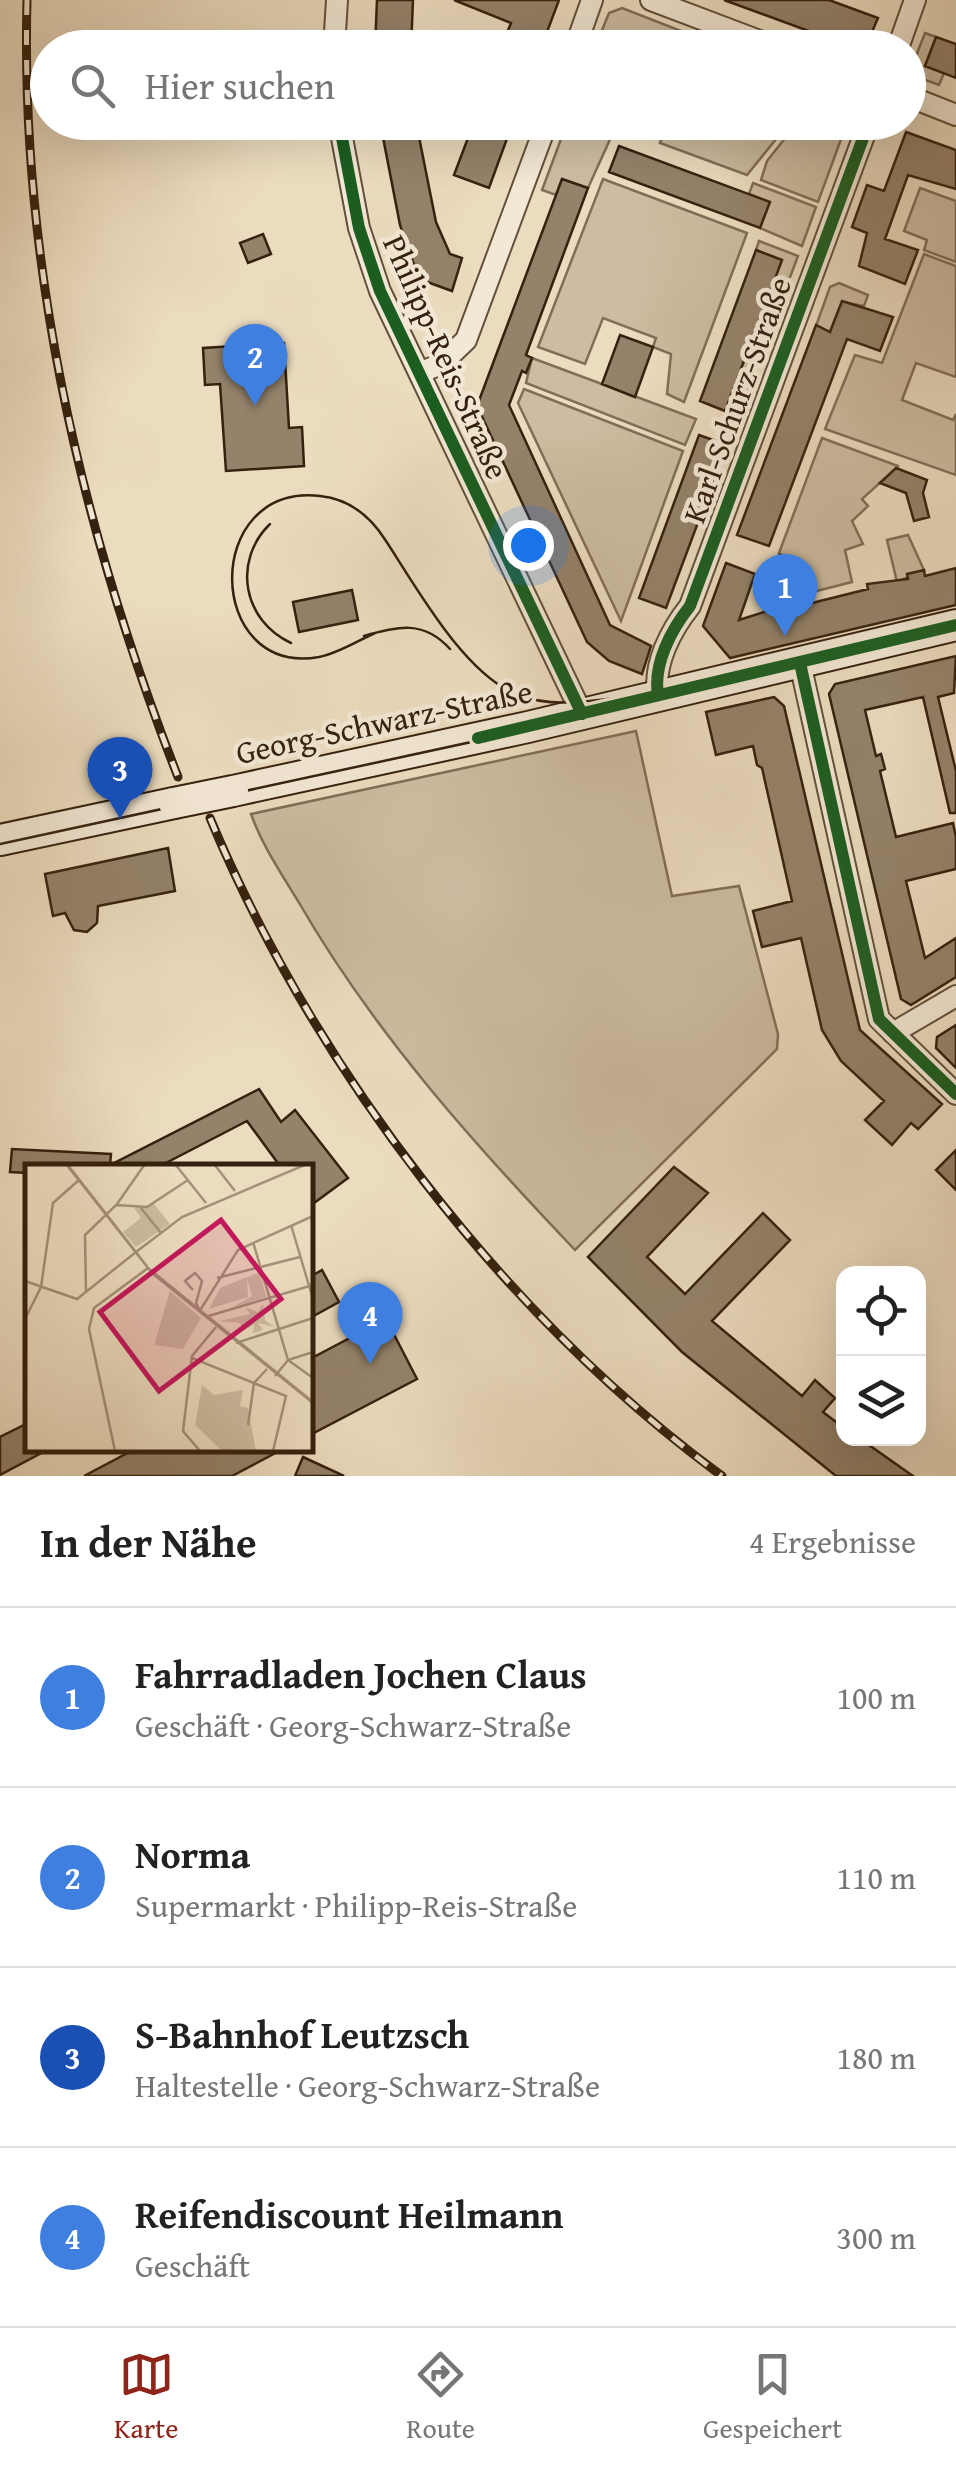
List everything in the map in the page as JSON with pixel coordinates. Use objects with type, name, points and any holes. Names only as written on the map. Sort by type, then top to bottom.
[{"type":"street","points":[[335,30],[336,0]]},
{"type":"street","points":[[581,30],[592,0]]},
{"type":"street","points":[[650,0],[730,30]]},
{"type":"street","points":[[904,30],[915,0]]},
{"type":"street","points":[[926,103],[956,114]]},
{"type":"street","name":"Philipp-Reis-Straße","points":[[342,140],[359,228],[380,291],[582,714]]},
{"type":"street","points":[[419,373],[441,364],[466,340],[540,140]]},
{"type":"street","name":"Karl-Schurz-Straße","points":[[658,694],[655,680],[661,657],[690,606],[863,140]]},
{"type":"street","name":"Georg-Schwarz-Straße","points":[[0,840],[582,714],[956,626]]},
{"type":"street","points":[[800,663],[879,1019],[956,1094]]},
{"type":"street","points":[[893,1033],[956,996]]},
{"type":"shaded area","points":[[622,8],[679,30],[602,30],[609,13]]},
{"type":"shaded area","points":[[926,33],[936,37],[926,63]]},
{"type":"shaded area","points":[[926,66],[944,73],[939,85],[926,80]]},
{"type":"shaded area","points":[[561,140],[610,140],[588,188],[562,179],[556,195],[542,190]]},
{"type":"shaded area","points":[[661,140],[775,140],[747,175],[660,143]]},
{"type":"shaded area","points":[[784,140],[841,140],[818,202],[761,180],[767,161]]},
{"type":"shaded area","points":[[603,179],[747,233],[684,402],[667,394],[671,354],[653,347],[656,338],[603,318],[585,364],[538,347]]},
{"type":"shaded area","points":[[753,183],[816,207],[802,246],[760,228],[769,202],[749,194]]},
{"type":"shaded area","points":[[920,188],[956,201],[956,262],[924,250],[927,240],[904,231]]},
{"type":"shaded area","points":[[759,241],[798,256],[738,416],[725,411],[782,260],[756,250]]},
{"type":"shaded area","points":[[924,254],[956,266],[956,377],[916,363],[902,400],[953,420],[956,414],[956,475],[825,429],[855,355],[882,363]]},
{"type":"shaded area","points":[[839,283],[868,295],[864,306],[842,302],[830,332],[816,326],[830,287]]},
{"type":"shaded area","points":[[532,358],[696,419],[685,445],[526,383]]},
{"type":"shaded area","points":[[524,389],[683,451],[621,621],[518,403]]},
{"type":"shaded area","points":[[822,438],[898,466],[891,487],[884,479],[862,499],[868,506],[852,521],[863,544],[845,550],[852,582],[765,604],[755,593],[761,577],[781,583],[794,562],[779,553]]},
{"type":"shaded area","points":[[908,535],[924,570],[897,582],[887,540]]},
{"type":"shaded area","points":[[636,731],[672,896],[739,886],[778,1034],[777,1049],[575,1250],[462,1126],[391,1040],[327,949],[272,859],[251,814]]},
{"type":"building","points":[[377,0],[413,0],[412,30],[376,30]]},
{"type":"building","points":[[454,0],[559,0],[548,30],[508,30],[511,23]]},
{"type":"building","points":[[724,0],[829,0],[878,18],[873,30],[806,30]]},
{"type":"building","points":[[936,37],[956,44],[956,78],[926,63]]},
{"type":"building","points":[[926,139],[956,150],[956,189],[908,175],[885,239],[918,250],[905,284],[859,266],[867,233],[852,227],[867,185],[884,191],[903,140]]},
{"type":"building","points":[[383,140],[420,140],[436,222],[450,254],[462,258],[452,291],[419,279],[400,225]]},
{"type":"building","points":[[467,140],[506,140],[489,188],[454,175]]},
{"type":"building","points":[[619,146],[770,202],[760,228],[609,172]]},
{"type":"building","points":[[562,179],[588,188],[526,355],[532,358],[526,373],[522,371],[509,405],[610,625],[651,646],[642,674],[609,661],[587,642],[477,406]]},
{"type":"building","points":[[263,234],[271,254],[248,263],[240,243]]},
{"type":"building","points":[[756,250],[782,260],[725,411],[700,401]]},
{"type":"building","points":[[842,301],[893,317],[880,351],[847,339],[769,546],[737,535],[816,325],[830,332]]},
{"type":"building","points":[[620,335],[653,347],[635,397],[602,384]]},
{"type":"building","points":[[284,343],[289,428],[302,427],[304,466],[226,471],[220,384],[205,385],[203,348]]},
{"type":"building","points":[[699,435],[727,445],[666,608],[639,598]]},
{"type":"building","points":[[896,468],[927,480],[923,493],[929,517],[914,521],[906,493],[880,483]]},
{"type":"building","points":[[779,555],[794,561],[785,585],[770,580]]},
{"type":"building","points":[[726,563],[755,574],[739,620],[795,602],[796,607],[868,589],[867,584],[908,579],[907,574],[924,570],[925,576],[956,568],[956,605],[730,658],[703,626]]},
{"type":"building","points":[[352,590],[358,620],[299,632],[293,602]]},
{"type":"building","points":[[956,656],[954,693],[938,697],[956,771],[956,813],[950,813],[923,697],[865,710],[876,756],[881,754],[885,769],[880,771],[896,837],[953,823],[956,837],[956,869],[906,881],[925,958],[956,938],[956,977],[911,1005],[901,999],[829,694],[835,684]]},
{"type":"building","points":[[774,697],[784,706],[860,1030],[942,1104],[918,1129],[911,1123],[892,1145],[865,1120],[884,1101],[841,1061],[822,1030],[801,938],[762,947],[753,911],[792,901],[762,768],[757,765],[753,746],[716,755],[706,712]]},
{"type":"building","points":[[168,848],[175,891],[98,906],[97,923],[87,932],[74,930],[65,913],[53,916],[45,874]]},
{"type":"building","points":[[956,1025],[956,1068],[936,1048],[937,1037]]},
{"type":"building","points":[[259,1089],[281,1122],[295,1110],[348,1178],[312,1205],[312,1164],[279,1164],[247,1121],[164,1164],[112,1164]]},
{"type":"building","points":[[12,1149],[111,1154],[110,1164],[25,1164],[25,1173],[10,1172]]},
{"type":"building","points":[[956,1150],[956,1190],[936,1170]]},
{"type":"building","points":[[674,1167],[708,1193],[647,1257],[685,1294],[763,1213],[790,1240],[712,1321],[802,1396],[815,1380],[835,1398],[823,1412],[836,1422],[836,1446],[870,1446],[913,1476],[836,1476],[682,1352],[588,1257]]},
{"type":"building","points":[[322,1270],[339,1302],[312,1317],[312,1276]]},
{"type":"building","points":[[386,1319],[417,1379],[312,1434],[312,1358]]},
{"type":"building","points":[[25,1424],[25,1451],[45,1451],[0,1475],[0,1437]]},
{"type":"building","points":[[131,1451],[279,1451],[232,1476],[84,1476]]},
{"type":"building","points":[[303,1457],[344,1476],[295,1476]]},
{"type":"tram line","points":[[375,633],[319,657],[281,655],[254,638],[238,611],[232,579],[237,547],[254,518],[281,500],[320,496],[350,505],[380,532],[443,628],[479,669],[498,684],[518,695],[542,701],[615,698]]},
{"type":"tram line","points":[[270,524],[250,555],[248,589],[262,620],[291,643]]},
{"type":"tram line","points":[[364,636],[410,628],[430,633],[450,649]]},
{"type":"tram line","points":[[0,844],[610,712],[956,630]]},
{"type":"railway","points":[[27,0],[30,132]]},
{"type":"railway","points":[[30,140],[46,297],[86,493],[113,589],[178,777]]},
{"type":"railway","points":[[210,818],[253,911],[303,1003],[360,1093],[423,1180],[492,1263],[565,1341],[642,1412],[722,1476]]},
{"type":"cycle path","points":[[342,140],[359,228],[380,291],[582,714]]},
{"type":"cycle path","points":[[658,695],[658,671],[665,648],[690,606],[862,140]]},
{"type":"cycle path","points":[[478,738],[956,625]]},
{"type":"cycle path","points":[[800,663],[879,1019],[956,1094]]},
{"type":"place","name":"Norma","points":[[255,406]]},
{"type":"place","name":"Fahrradladen Jochen Claus","points":[[785,636]]},
{"type":"place","name":"S-Bahnhof Leutzsch","points":[[120,819]]},
{"type":"place","name":"Reifendiscount Heilmann","points":[[370,1364]]}]
